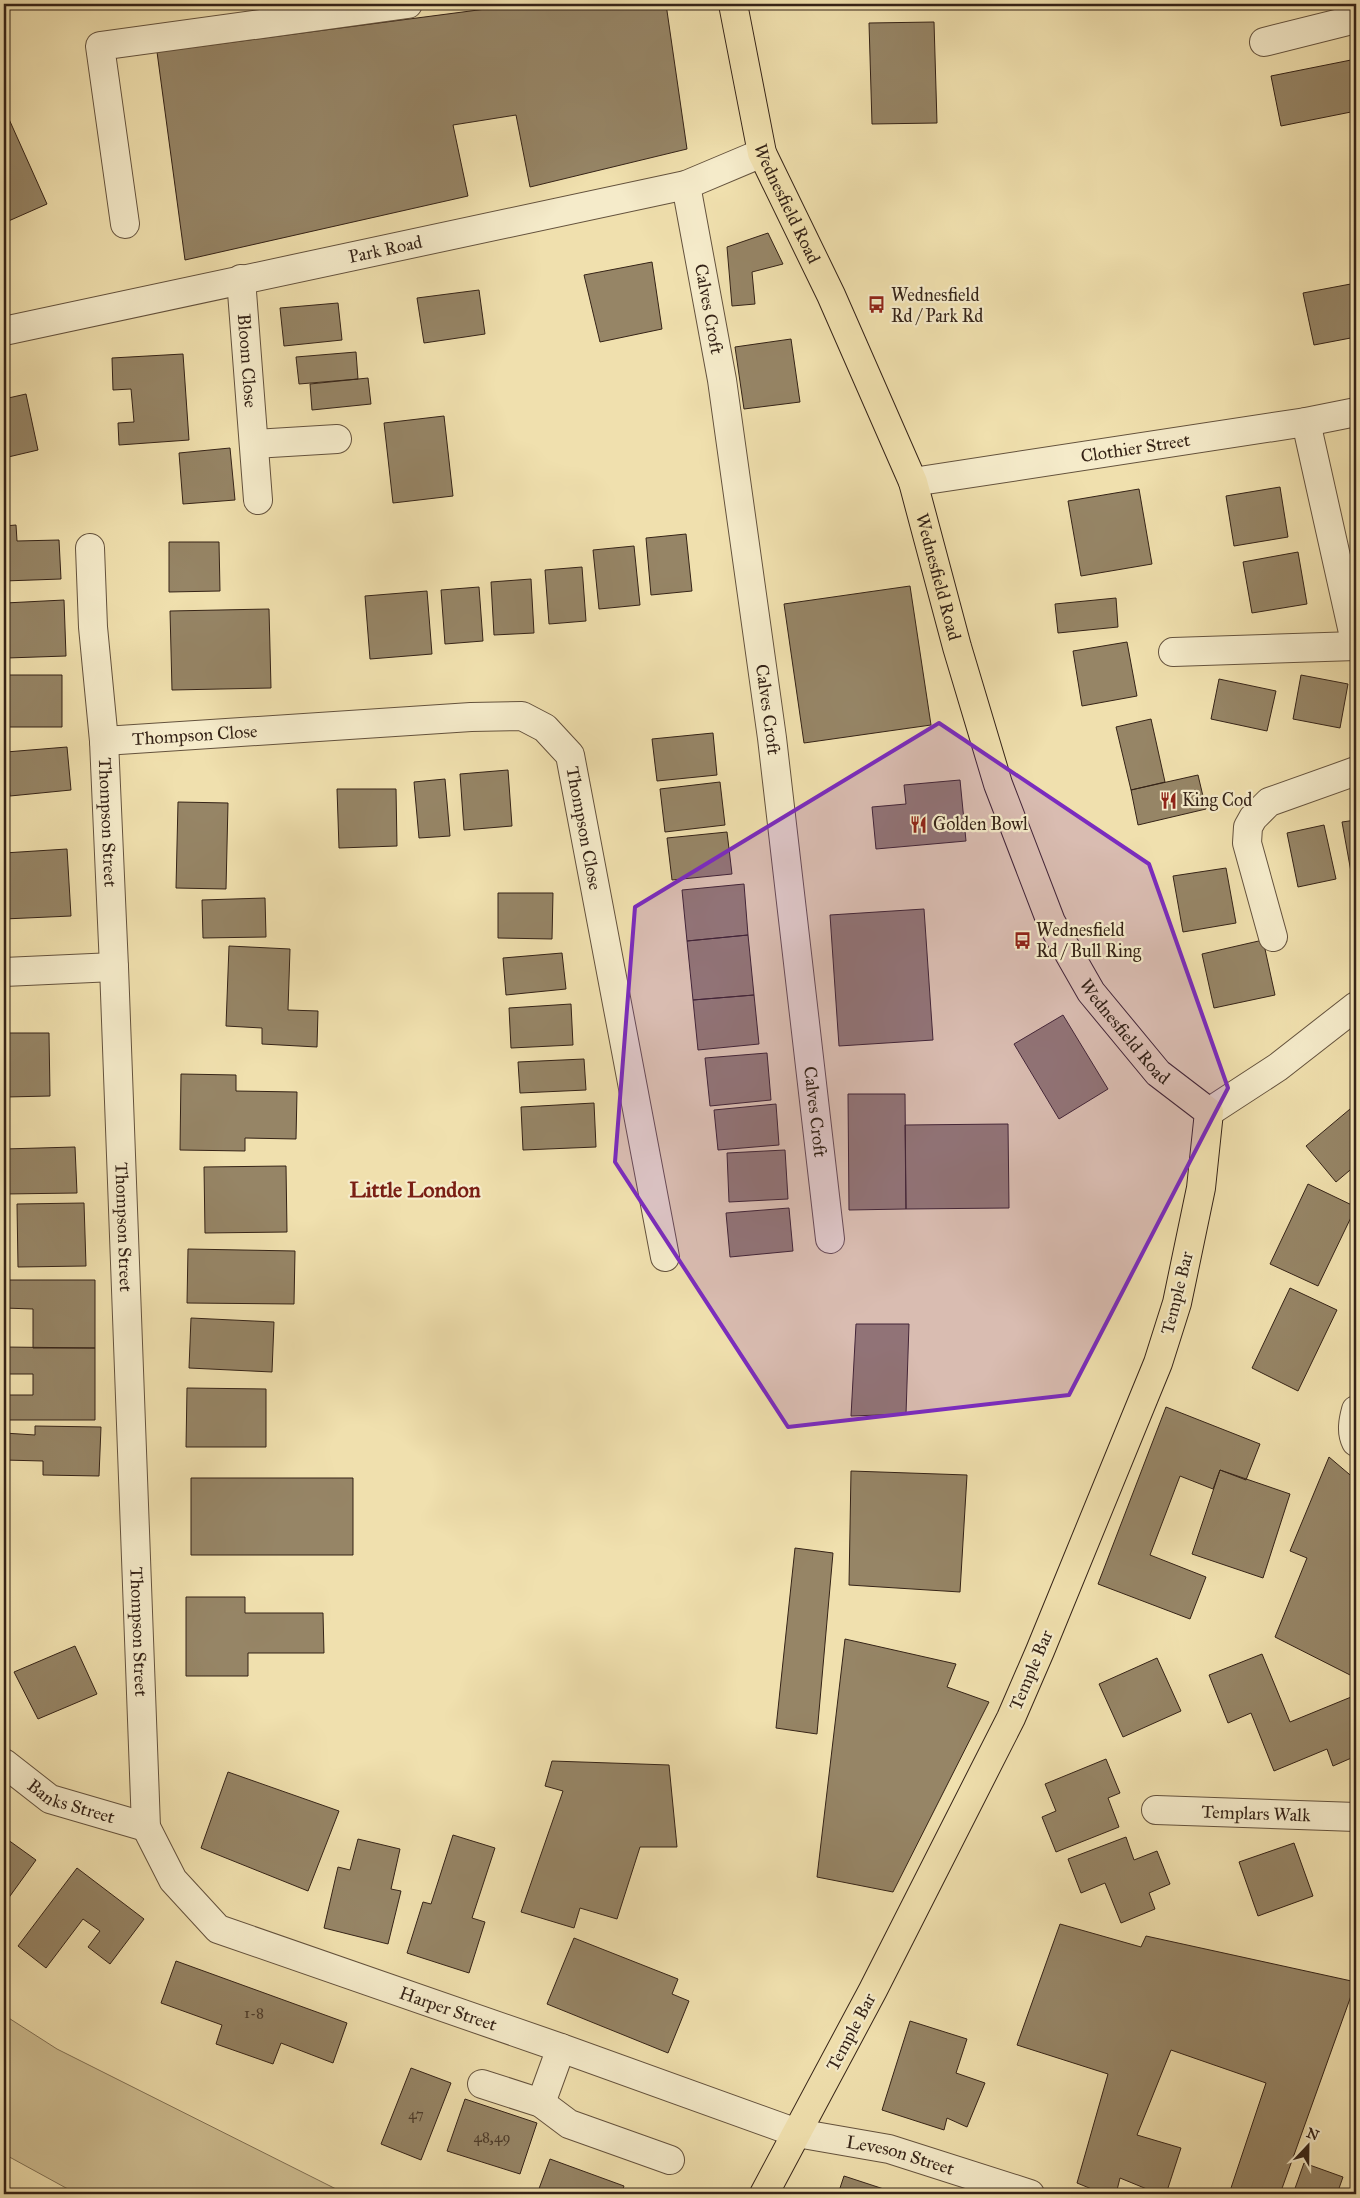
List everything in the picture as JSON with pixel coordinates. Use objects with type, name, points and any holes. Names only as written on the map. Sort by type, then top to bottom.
[{"type":"main road","name":"Wednesfield Road","points":[[733,4],[762,153],[830,295],[913,482],[957,647],[998,784],[1051,922],[1091,992],[1158,1074],[1209,1112]]},
{"type":"main road","name":"Temple Bar","points":[[764,2194],[873,1990],[1011,1718],[1044,1642],[1150,1381],[1177,1303],[1201,1188],[1209,1112]]},
{"type":"street","points":[[125,224],[100,46],[408,4]]},
{"type":"street","points":[[1264,42],[1356,19]]},
{"type":"street","name":"Park Road","points":[[4,331],[686,185],[762,153]]},
{"type":"street","name":"Calves Croft","points":[[686,185],[722,380],[769,719],[830,1239]]},
{"type":"street","name":"Bloom Close","points":[[241,279],[258,500]]},
{"type":"street","name":"Clothier Street","points":[[913,482],[1306,422],[1356,412]]},
{"type":"street","points":[[1173,652],[1356,646],[1306,422]]},
{"type":"street","points":[[254,444],[337,439]]},
{"type":"street","name":"Thompson Street","points":[[90,548],[93,627],[104,741],[114,967],[146,1827]]},
{"type":"street","name":"Thompson Close","points":[[104,741],[471,717],[522,716],[545,728],[570,755],[665,1257]]},
{"type":"street","points":[[1273,937],[1247,844],[1250,822],[1262,807],[1270,802],[1356,771]]},
{"type":"street","points":[[4,972],[114,967]]},
{"type":"street","points":[[1209,1112],[1278,1067],[1356,1006]]},
{"type":"street","points":[[1356,1410],[1352,1422],[1356,1442]]},
{"type":"street","name":"Banks Street","points":[[4,1763],[50,1799],[146,1827]]},
{"type":"street","name":"Templars Walk","points":[[1156,1810],[1356,1817]]},
{"type":"street","name":"Harper Street","points":[[146,1827],[173,1880],[218,1929],[561,2048],[797,2133]]},
{"type":"street","points":[[541,2103],[561,2048]]},
{"type":"street","points":[[482,2084],[541,2103],[569,2124],[670,2160]]},
{"type":"street","name":"Leveson Street","points":[[797,2133],[889,2148],[985,2187],[1030,2194]]},
{"type":"highlighted area","points":[[939,723],[1149,864],[1228,1088],[1069,1395],[788,1427],[615,1162],[635,907]]},
{"type":"shaded area","points":[[4,2015],[57,2049],[346,2194],[77,2194],[4,2154]]},
{"type":"building","points":[[524,4],[666,4],[687,149],[530,187],[516,115],[453,125],[468,196],[185,260],[157,52]]},
{"type":"building","points":[[934,22],[937,123],[872,124],[869,23]]},
{"type":"building","points":[[1356,59],[1356,111],[1281,126],[1271,76]]},
{"type":"building","points":[[4,108],[47,204],[4,223]]},
{"type":"building","points":[[768,233],[783,264],[752,272],[755,304],[732,306],[727,247]]},
{"type":"building","points":[[652,262],[662,329],[600,342],[584,275]]},
{"type":"building","points":[[1356,283],[1356,337],[1314,345],[1303,293]]},
{"type":"building","points":[[479,290],[485,334],[424,343],[417,298]]},
{"type":"building","points":[[338,303],[342,340],[284,346],[280,308]]},
{"type":"building","points":[[791,339],[800,402],[744,409],[735,347]]},
{"type":"building","points":[[356,352],[358,379],[299,384],[296,357]]},
{"type":"building","points":[[183,354],[189,440],[119,445],[118,423],[134,422],[131,389],[113,390],[112,358]]},
{"type":"building","points":[[368,378],[371,404],[312,410],[310,384]]},
{"type":"building","points":[[26,394],[38,450],[4,458],[4,399]]},
{"type":"building","points":[[444,416],[453,496],[393,503],[384,423]]},
{"type":"building","points":[[230,448],[235,500],[183,504],[179,453]]},
{"type":"building","points":[[1280,487],[1288,537],[1234,546],[1226,496]]},
{"type":"building","points":[[1139,489],[1152,564],[1081,576],[1068,501]]},
{"type":"building","points":[[16,525],[17,541],[59,540],[61,579],[4,581],[4,526]]},
{"type":"building","points":[[686,534],[692,591],[651,595],[646,538]]},
{"type":"building","points":[[169,542],[219,542],[220,591],[169,592]]},
{"type":"building","points":[[634,546],[640,605],[599,609],[593,550]]},
{"type":"building","points":[[1298,552],[1307,604],[1252,613],[1243,562]]},
{"type":"building","points":[[582,567],[586,621],[549,624],[545,570]]},
{"type":"building","points":[[531,579],[534,633],[494,635],[491,582]]},
{"type":"building","points":[[910,586],[931,725],[804,743],[784,604]]},
{"type":"building","points":[[479,587],[483,641],[445,644],[441,590]]},
{"type":"building","points":[[427,591],[432,654],[370,659],[365,596]]},
{"type":"building","points":[[1116,598],[1118,627],[1058,633],[1055,604]]},
{"type":"building","points":[[64,600],[66,656],[7,658],[5,603]]},
{"type":"building","points":[[269,609],[271,688],[172,690],[170,611]]},
{"type":"building","points":[[1127,642],[1137,696],[1082,706],[1073,651]]},
{"type":"building","points":[[4,675],[62,675],[62,727],[4,727]]},
{"type":"building","points":[[1301,675],[1348,684],[1340,728],[1293,719]]},
{"type":"building","points":[[1219,679],[1276,691],[1267,731],[1211,719]]},
{"type":"building","points":[[1151,719],[1165,782],[1131,790],[1116,727]]},
{"type":"building","points":[[713,733],[717,775],[657,781],[652,739]]},
{"type":"building","points":[[67,747],[71,790],[10,796],[6,752]]},
{"type":"building","points":[[508,770],[512,826],[464,830],[460,774]]},
{"type":"building","name":"King Cod","points":[[1198,775],[1206,809],[1138,825],[1131,790]]},
{"type":"building","points":[[445,779],[450,836],[419,838],[414,782]]},
{"type":"building","name":"Golden Bowl","points":[[960,780],[966,841],[876,849],[872,807],[906,804],[904,785]]},
{"type":"building","points":[[720,782],[725,825],[665,832],[660,789]]},
{"type":"building","points":[[337,789],[396,789],[397,846],[339,848]]},
{"type":"building","points":[[178,802],[228,803],[226,889],[176,888]]},
{"type":"building","points":[[1356,820],[1356,871],[1351,872],[1342,822]]},
{"type":"building","points":[[1324,825],[1336,879],[1298,887],[1287,833]]},
{"type":"building","points":[[727,832],[732,874],[672,880],[667,838]]},
{"type":"building","points":[[67,849],[71,916],[4,919],[4,853]]},
{"type":"building","points":[[1226,868],[1236,923],[1183,932],[1173,876]]},
{"type":"building","points":[[744,884],[748,935],[687,941],[682,890]]},
{"type":"building","points":[[498,893],[553,893],[552,939],[498,938]]},
{"type":"building","points":[[265,898],[266,937],[203,938],[202,900]]},
{"type":"building","points":[[924,909],[933,1040],[839,1046],[830,915]]},
{"type":"building","points":[[748,935],[754,995],[693,1000],[687,941]]},
{"type":"building","points":[[1263,940],[1275,995],[1214,1008],[1202,954]]},
{"type":"building","points":[[229,946],[290,949],[288,1010],[318,1011],[317,1047],[262,1044],[262,1028],[226,1026]]},
{"type":"building","points":[[562,953],[566,989],[506,995],[503,958]]},
{"type":"building","points":[[754,995],[759,1044],[698,1050],[693,1000]]},
{"type":"building","points":[[571,1004],[573,1045],[511,1048],[509,1008]]},
{"type":"building","points":[[1063,1015],[1108,1089],[1059,1119],[1014,1044]]},
{"type":"building","points":[[5,1033],[49,1033],[50,1096],[6,1097]]},
{"type":"building","points":[[767,1053],[771,1100],[710,1106],[705,1058]]},
{"type":"building","points":[[584,1059],[586,1090],[520,1093],[518,1062]]},
{"type":"building","points":[[181,1074],[236,1075],[236,1091],[297,1092],[296,1139],[245,1138],[245,1151],[180,1150]]},
{"type":"building","points":[[848,1094],[905,1094],[906,1209],[849,1210]]},
{"type":"building","points":[[594,1103],[596,1147],[523,1150],[521,1107]]},
{"type":"building","points":[[776,1104],[779,1145],[718,1150],[714,1110]]},
{"type":"building","points":[[1356,1104],[1356,1165],[1336,1182],[1306,1146]]},
{"type":"building","points":[[1008,1124],[1009,1208],[906,1209],[905,1125]]},
{"type":"building","points":[[75,1147],[77,1193],[5,1194],[4,1149]]},
{"type":"building","points":[[785,1150],[788,1199],[729,1202],[727,1153]]},
{"type":"building","points":[[286,1166],[287,1232],[205,1233],[204,1167]]},
{"type":"building","points":[[1308,1184],[1356,1207],[1318,1286],[1270,1264]]},
{"type":"building","points":[[84,1203],[86,1266],[18,1267],[17,1204]]},
{"type":"building","points":[[789,1208],[793,1251],[730,1257],[726,1213]]},
{"type":"building","points":[[188,1249],[295,1251],[294,1304],[187,1303]]},
{"type":"building","points":[[4,1280],[95,1280],[95,1348],[33,1348],[33,1309],[4,1308]]},
{"type":"building","points":[[1290,1288],[1337,1310],[1298,1391],[1252,1368]]},
{"type":"building","points":[[191,1318],[274,1322],[272,1372],[189,1368]]},
{"type":"building","points":[[856,1324],[909,1324],[906,1414],[851,1416]]},
{"type":"building","points":[[4,1347],[95,1348],[95,1420],[4,1420],[4,1395],[33,1395],[33,1374],[4,1374]]},
{"type":"building","points":[[187,1388],[266,1389],[266,1447],[186,1447]]},
{"type":"building","points":[[1166,1407],[1260,1444],[1246,1480],[1220,1470],[1213,1489],[1180,1476],[1150,1555],[1206,1577],[1190,1619],[1098,1584]]},
{"type":"building","points":[[35,1426],[101,1427],[99,1476],[43,1475],[43,1461],[4,1460],[4,1433],[35,1435]]},
{"type":"building","points":[[1329,1457],[1356,1480],[1356,1678],[1275,1637],[1307,1558],[1290,1551]]},
{"type":"building","points":[[1220,1470],[1290,1494],[1263,1578],[1192,1554]]},
{"type":"building","points":[[851,1471],[967,1475],[960,1592],[849,1585]]},
{"type":"building","points":[[191,1478],[353,1478],[353,1555],[191,1555]]},
{"type":"building","points":[[795,1548],[833,1553],[817,1734],[776,1728]]},
{"type":"building","points":[[186,1597],[245,1597],[245,1613],[323,1613],[324,1653],[248,1653],[248,1676],[186,1676]]},
{"type":"building","points":[[845,1639],[956,1664],[947,1687],[989,1702],[893,1892],[817,1877]]},
{"type":"building","points":[[75,1646],[97,1694],[38,1719],[14,1672]]},
{"type":"building","points":[[1262,1654],[1290,1722],[1356,1695],[1356,1756],[1333,1766],[1327,1749],[1274,1771],[1251,1713],[1228,1723],[1209,1675]]},
{"type":"building","points":[[1157,1658],[1181,1711],[1123,1737],[1099,1684]]},
{"type":"building","points":[[1106,1759],[1120,1793],[1108,1798],[1119,1827],[1056,1852],[1042,1817],[1056,1811],[1045,1784]]},
{"type":"building","points":[[552,1761],[669,1765],[677,1847],[640,1847],[617,1919],[580,1908],[574,1928],[521,1912],[563,1791],[545,1786]]},
{"type":"building","points":[[228,1772],[339,1811],[308,1891],[201,1848]]},
{"type":"building","points":[[453,1835],[495,1848],[472,1918],[485,1922],[469,1973],[407,1953],[423,1902],[431,1904]]},
{"type":"building","points":[[4,1837],[36,1860],[5,1903],[4,1902]]},
{"type":"building","points":[[1126,1837],[1134,1860],[1157,1851],[1170,1884],[1149,1893],[1155,1909],[1121,1923],[1105,1883],[1081,1893],[1068,1859]]},
{"type":"building","points":[[358,1839],[400,1849],[391,1889],[401,1891],[388,1944],[324,1928],[338,1867],[350,1870]]},
{"type":"building","points":[[1294,1843],[1313,1896],[1258,1916],[1239,1862]]},
{"type":"building","points":[[77,1868],[144,1919],[110,1964],[88,1947],[100,1931],[83,1919],[46,1968],[18,1946]]},
{"type":"building","points":[[1060,1924],[1141,1947],[1146,1936],[1356,1982],[1280,2194],[1229,2194],[1266,2083],[1171,2050],[1137,2135],[1181,2148],[1166,2194],[1159,2194],[1120,2178],[1116,2194],[1104,2194],[1077,2183],[1108,2074],[1017,2045]]},
{"type":"building","points":[[574,1938],[678,1979],[672,1994],[689,2001],[668,2053],[547,2004]]},
{"type":"building","points":[[176,1961],[347,2023],[333,2063],[281,2043],[273,2064],[216,2044],[222,2025],[161,2003]]},
{"type":"building","points":[[910,2021],[967,2039],[956,2073],[985,2083],[967,2127],[947,2118],[944,2130],[882,2110]]},
{"type":"building","points":[[411,2068],[451,2083],[421,2160],[381,2144]]},
{"type":"building","points":[[465,2099],[537,2123],[520,2174],[447,2151]]},
{"type":"building","points":[[550,2159],[624,2186],[621,2194],[537,2194]]},
{"type":"building","points":[[1304,2163],[1343,2177],[1337,2194],[1293,2194]]},
{"type":"building","points":[[844,2176],[899,2194],[838,2194]]},
{"type":"building","points":[[1338,2189],[1352,2194],[1337,2194]]},
{"type":"place","name":"Wednesfield Rd / Park Rd","points":[[877,305]]},
{"type":"place","name":"King Cod","points":[[1168,800]]},
{"type":"place","name":"Golden Bowl","points":[[919,824]]},
{"type":"place","name":"Wednesfield Rd / Bull Ring","points":[[1022,940]]},
{"type":"district","name":"Little London","points":[[415,1189]]}]
